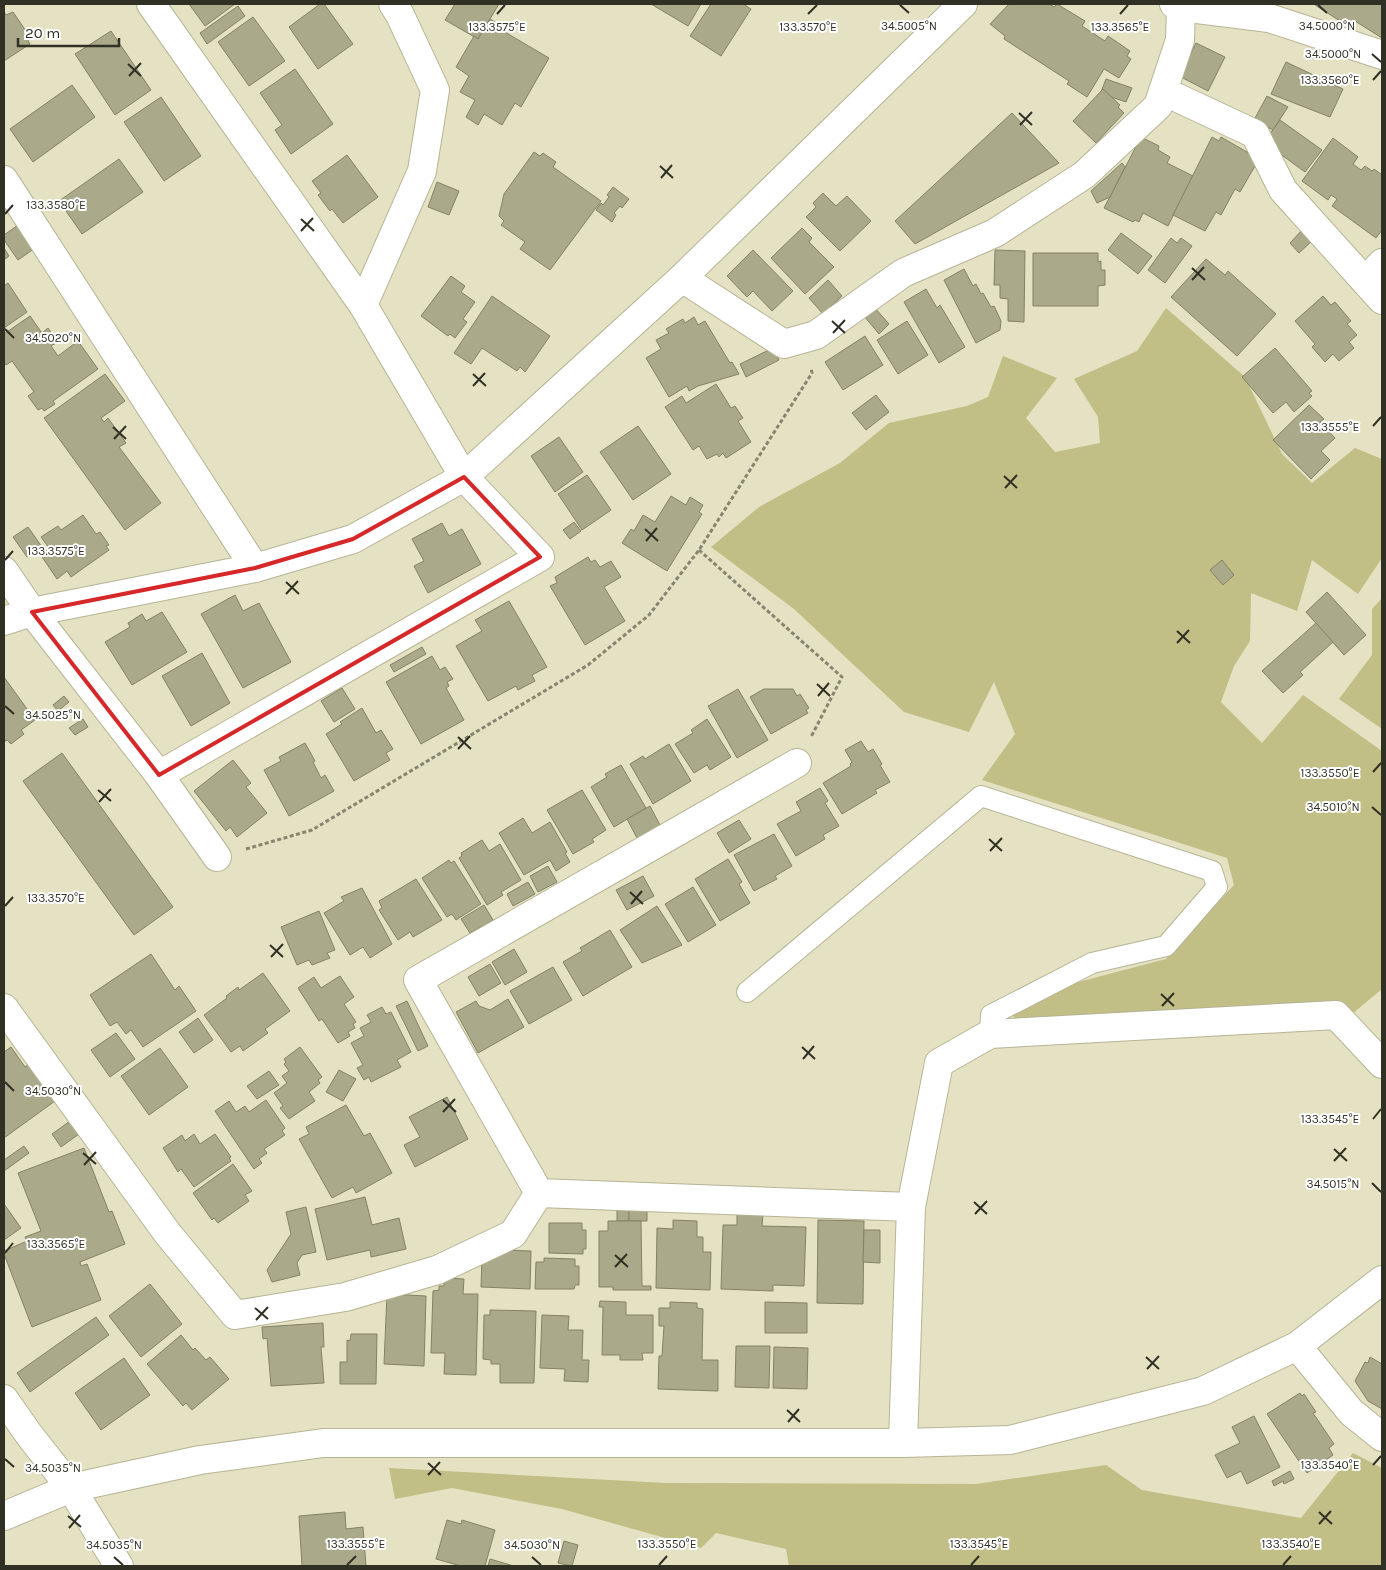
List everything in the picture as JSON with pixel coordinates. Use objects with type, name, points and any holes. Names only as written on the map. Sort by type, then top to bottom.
[{"type":"street","points":[[151,4],[364,305],[464,477],[540,556],[159,775]]},
{"type":"street","points":[[364,305],[422,171],[434,90],[393,4]]},
{"type":"street","points":[[4,620],[32,612],[255,568],[353,539],[464,477],[682,278],[963,4]]},
{"type":"street","points":[[682,278],[784,344],[816,335],[903,273],[995,233],[1084,174],[1158,106],[1180,40],[1177,5],[1271,11],[1382,55]]},
{"type":"street","points":[[1163,91],[1255,134],[1283,190],[1376,281]]},
{"type":"street","points":[[4,180],[255,568]]},
{"type":"street","points":[[4,571],[32,612],[159,775],[217,857]]},
{"type":"street","points":[[539,1193],[418,980],[797,762]]},
{"type":"street","points":[[4,1008],[168,1234],[235,1316],[345,1297],[437,1270],[513,1234],[539,1193]]},
{"type":"street","points":[[903,1442],[911,1206],[939,1063],[990,1034],[1336,1015],[1382,1064]]},
{"type":"street","points":[[539,1193],[911,1206]]},
{"type":"street","points":[[4,1516],[71,1488],[200,1460],[323,1444],[1010,1440],[1203,1392],[1297,1346],[1382,1280]]},
{"type":"street","points":[[1297,1346],[1351,1412],[1382,1437]]},
{"type":"street","points":[[4,1399],[71,1488],[120,1566]]},
{"type":"lane","points":[[748,992],[981,796],[1212,871],[1217,886],[1166,946],[1092,963],[991,1015],[990,1034]]},
{"type":"path","points":[[217,857],[312,830],[588,665],[649,614],[699,550],[812,373],[803,339]]},
{"type":"path","points":[[699,550],[842,676],[797,762]]},
{"type":"highlighted area","points":[[464,477],[540,557],[159,775],[32,612],[255,568],[353,539]]},
{"type":"shaded area","points":[[1166,308],[1245,377],[1282,454],[1312,483],[1355,448],[1382,459],[1382,558],[1358,594],[1312,560],[1297,611],[1251,593],[1250,641],[1234,666],[1221,702],[1262,743],[1303,695],[1382,751],[1382,989],[1352,1014],[1016,1026],[1013,1014],[1067,985],[1166,959],[1234,885],[1227,858],[982,780],[1015,734],[994,682],[969,732],[904,712],[794,609],[711,547],[759,507],[840,463],[889,423],[967,406],[988,397],[1003,356],[1057,378],[1026,418],[1055,452],[1100,443],[1098,417],[1074,379],[1137,351]]},
{"type":"shaded area","points":[[1382,598],[1382,729],[1339,699],[1372,655],[1372,609]]},
{"type":"shaded area","points":[[1353,1453],[1382,1468],[1382,1566],[789,1566],[786,1549],[716,1533],[701,1548],[562,1509],[452,1488],[395,1499],[389,1468],[666,1483],[976,1484],[1106,1465],[1142,1490],[1301,1518]]},
{"type":"building","points":[[189,4],[235,4],[205,26]]},
{"type":"building","points":[[320,4],[324,4],[353,44],[318,69],[289,27]]},
{"type":"building","points":[[455,4],[499,4],[478,39],[445,20]]},
{"type":"building","points":[[651,4],[701,4],[688,26]]},
{"type":"building","points":[[711,4],[743,4],[751,9],[721,56],[690,36]]},
{"type":"building","points":[[1009,4],[1049,4],[1054,7],[1057,4],[1085,21],[1082,26],[1105,41],[1108,36],[1130,51],[1127,56],[1131,59],[1119,78],[1104,69],[1087,97],[1067,84],[1069,81],[1004,39],[1005,36],[990,24]]},
{"type":"building","points":[[1316,4],[1382,4],[1382,38],[1355,21],[1351,28]]},
{"type":"building","points":[[238,6],[245,16],[207,44],[200,33]]},
{"type":"building","points":[[4,12],[6,15],[13,12],[28,34],[25,35],[30,44],[4,61]]},
{"type":"building","points":[[253,17],[285,61],[249,86],[218,42]]},
{"type":"building","points":[[490,19],[500,25],[498,28],[549,58],[521,107],[515,103],[502,125],[484,114],[478,125],[466,117],[475,100],[460,92],[469,76],[456,67],[474,36],[478,39]]},
{"type":"building","points":[[111,31],[151,90],[115,115],[75,54]]},
{"type":"building","points":[[1196,43],[1225,57],[1208,91],[1179,76]]},
{"type":"building","points":[[1286,62],[1343,89],[1330,117],[1271,94]]},
{"type":"building","points":[[295,69],[333,124],[291,154],[275,130],[282,125],[260,93]]},
{"type":"building","points":[[1106,79],[1132,88],[1126,102],[1111,97],[1103,89],[1101,92]]},
{"type":"building","points":[[72,85],[95,117],[33,162],[10,129]]},
{"type":"building","points":[[1103,89],[1120,105],[1118,107],[1124,113],[1096,143],[1073,121]]},
{"type":"building","points":[[1267,96],[1288,107],[1273,130],[1254,120]]},
{"type":"building","points":[[161,97],[201,156],[164,181],[124,122]]},
{"type":"building","points":[[1012,113],[1059,163],[915,244],[895,221]]},
{"type":"building","points":[[1280,120],[1322,150],[1305,172],[1264,142]]},
{"type":"building","points":[[1141,137],[1159,146],[1158,150],[1170,157],[1167,163],[1193,176],[1168,226],[1143,213],[1139,222],[1135,220],[1133,222],[1104,208]]},
{"type":"building","points":[[1212,137],[1219,141],[1221,137],[1259,159],[1240,192],[1235,189],[1221,215],[1216,212],[1205,231],[1173,215]]},
{"type":"building","points":[[1333,138],[1358,157],[1353,164],[1361,170],[1365,166],[1372,171],[1374,169],[1382,175],[1382,230],[1376,238],[1332,206],[1337,199],[1331,195],[1328,200],[1302,181]]},
{"type":"building","points":[[534,152],[540,156],[543,153],[556,162],[553,167],[601,201],[550,270],[520,249],[525,242],[501,225],[504,221],[499,216],[504,194]]},
{"type":"building","points":[[347,155],[378,197],[343,223],[332,209],[330,211],[318,195],[321,193],[312,181]]},
{"type":"building","points":[[119,159],[143,192],[82,234],[59,201]]},
{"type":"building","points":[[1122,163],[1125,167],[1110,197],[1097,203],[1091,191]]},
{"type":"building","points":[[437,182],[459,191],[449,215],[428,207]]},
{"type":"building","points":[[613,187],[629,199],[622,208],[620,206],[614,213],[616,215],[612,222],[596,210],[609,197],[607,195]]},
{"type":"building","points":[[823,193],[836,206],[847,196],[871,221],[840,251],[806,217],[816,207],[813,203]]},
{"type":"building","points":[[21,223],[38,246],[18,260],[4,240],[4,235]]},
{"type":"building","points":[[802,228],[812,238],[809,242],[834,267],[805,294],[771,258]]},
{"type":"building","points":[[1304,228],[1314,239],[1299,253],[1290,243]]},
{"type":"building","points":[[1121,233],[1152,256],[1138,274],[1108,250]]},
{"type":"building","points":[[1171,238],[1177,243],[1181,238],[1192,246],[1165,283],[1148,270]]},
{"type":"building","points":[[4,248],[9,256],[4,260]]},
{"type":"building","points":[[753,250],[793,291],[772,311],[753,291],[747,297],[727,276]]},
{"type":"building","points":[[995,250],[1025,251],[1024,322],[1008,321],[1008,299],[1000,298],[1000,285],[994,285]]},
{"type":"building","points":[[1033,253],[1098,253],[1098,262],[1101,261],[1101,270],[1105,270],[1105,285],[1098,286],[1098,306],[1033,306]]},
{"type":"building","points":[[1206,259],[1225,275],[1228,271],[1276,314],[1237,356],[1171,297]]},
{"type":"building","points":[[964,269],[973,286],[976,284],[991,307],[994,306],[1001,321],[1000,330],[976,343],[944,280]]},
{"type":"building","points":[[451,276],[465,286],[461,292],[475,302],[463,319],[467,322],[455,338],[450,334],[448,336],[421,316]]},
{"type":"building","points":[[828,280],[842,296],[823,314],[809,298]]},
{"type":"building","points":[[8,283],[27,312],[4,328],[4,286]]},
{"type":"building","points":[[926,289],[937,308],[940,305],[965,347],[939,363],[904,302]]},
{"type":"building","points":[[492,296],[550,336],[525,372],[520,367],[517,371],[482,348],[471,364],[454,353]]},
{"type":"building","points":[[1323,296],[1331,305],[1335,302],[1351,321],[1347,324],[1357,335],[1349,342],[1354,348],[1339,361],[1333,354],[1325,362],[1312,347],[1315,344],[1295,321]]},
{"type":"building","points":[[874,307],[889,324],[879,334],[864,316]]},
{"type":"building","points":[[30,316],[42,333],[48,328],[58,342],[51,346],[58,356],[78,341],[98,369],[53,401],[55,404],[44,411],[42,408],[38,410],[28,396],[34,392],[12,361],[6,365],[4,362],[4,334]]},
{"type":"building","points":[[694,317],[698,325],[705,321],[730,363],[732,362],[739,374],[698,386],[689,391],[687,386],[669,397],[646,358],[661,349],[656,340],[669,333],[666,329],[683,319],[685,323]]},
{"type":"building","points":[[907,321],[928,355],[898,374],[877,340]]},
{"type":"building","points":[[865,336],[883,365],[843,390],[825,362]]},
{"type":"building","points":[[773,348],[779,360],[746,377],[740,364]]},
{"type":"building","points":[[1275,348],[1312,391],[1309,393],[1312,396],[1294,412],[1286,402],[1273,413],[1242,377]]},
{"type":"building","points":[[105,374],[125,401],[101,418],[104,422],[108,418],[126,443],[119,447],[161,503],[125,530],[44,418]]},
{"type":"building","points":[[716,384],[731,408],[735,406],[743,418],[738,421],[751,442],[726,458],[723,453],[719,457],[717,454],[707,459],[699,446],[693,450],[665,407],[682,396],[686,403]]},
{"type":"building","points":[[876,395],[889,412],[866,430],[852,413]]},
{"type":"building","points":[[1309,405],[1324,419],[1320,422],[1335,438],[1321,451],[1330,460],[1311,479],[1273,440]]},
{"type":"building","points":[[638,426],[671,474],[633,500],[600,452]]},
{"type":"building","points":[[559,437],[583,472],[555,492],[531,456]]},
{"type":"building","points":[[587,475],[611,510],[582,530],[558,494]]},
{"type":"building","points":[[671,496],[686,505],[690,497],[703,505],[699,512],[702,514],[667,571],[622,543],[631,529],[634,531],[643,515],[655,522]]},
{"type":"building","points":[[83,515],[96,534],[100,532],[109,545],[106,546],[109,550],[71,577],[67,571],[57,579],[40,554],[49,548],[41,537],[58,526],[61,530]]},
{"type":"building","points":[[574,522],[581,531],[570,539],[563,530]]},
{"type":"building","points":[[442,523],[449,536],[462,529],[481,564],[428,593],[414,566],[424,561],[412,539]]},
{"type":"building","points":[[28,527],[42,547],[27,557],[13,537]]},
{"type":"building","points":[[588,557],[591,562],[595,560],[600,567],[611,561],[621,577],[604,587],[625,621],[585,645],[550,586],[557,583],[555,577]]},
{"type":"building","points":[[1222,560],[1234,575],[1223,585],[1210,570]]},
{"type":"building","points":[[1327,592],[1366,635],[1344,655],[1306,612]]},
{"type":"building","points":[[235,595],[243,611],[259,603],[291,662],[243,688],[201,614]]},
{"type":"building","points":[[509,601],[547,667],[532,675],[535,681],[518,690],[516,686],[488,701],[456,646],[482,631],[475,620]]},
{"type":"building","points":[[162,612],[187,652],[132,685],[105,642],[130,627],[128,623],[142,614],[146,621]]},
{"type":"building","points":[[1316,623],[1333,642],[1300,672],[1303,675],[1283,693],[1262,671]]},
{"type":"building","points":[[422,647],[426,654],[394,672],[390,665]]},
{"type":"building","points":[[202,653],[230,703],[191,726],[162,676]]},
{"type":"building","points":[[432,656],[440,670],[445,667],[453,679],[447,682],[449,686],[446,688],[464,720],[421,744],[386,682]]},
{"type":"building","points":[[4,677],[35,720],[21,730],[24,734],[11,744],[7,740],[4,742]]},
{"type":"building","points":[[342,688],[355,709],[334,722],[321,701]]},
{"type":"building","points":[[738,689],[768,740],[737,758],[708,706]]},
{"type":"building","points":[[764,689],[793,689],[797,696],[800,694],[809,708],[806,710],[808,713],[771,734],[750,697]]},
{"type":"building","points":[[64,696],[69,702],[58,711],[53,705]]},
{"type":"building","points":[[362,708],[376,733],[381,730],[393,749],[386,753],[390,760],[354,781],[326,734],[342,724],[340,722]]},
{"type":"building","points":[[83,719],[88,727],[75,735],[69,728]]},
{"type":"building","points":[[707,719],[731,757],[710,770],[707,765],[694,773],[675,744],[693,733],[691,730]]},
{"type":"building","points":[[861,741],[868,752],[873,749],[890,782],[875,790],[877,793],[842,814],[823,783],[851,766],[852,762],[845,750]]},
{"type":"building","points":[[305,743],[315,761],[313,762],[321,778],[325,775],[334,791],[289,816],[264,770],[281,761],[279,757]]},
{"type":"building","points":[[669,744],[691,781],[653,804],[630,764],[643,756],[645,759]]},
{"type":"building","points":[[62,753],[173,907],[134,935],[23,781]]},
{"type":"building","points":[[233,760],[251,783],[246,787],[267,813],[237,837],[230,827],[226,831],[194,791]]},
{"type":"building","points":[[621,765],[646,808],[614,827],[591,787],[607,777],[605,774]]},
{"type":"building","points":[[820,788],[828,801],[825,803],[839,826],[823,835],[825,839],[796,856],[777,824],[801,811],[796,802]]},
{"type":"building","points":[[582,790],[606,830],[592,839],[594,842],[573,854],[547,810]]},
{"type":"building","points":[[650,806],[660,825],[637,838],[627,819]]},
{"type":"building","points":[[523,818],[532,833],[550,822],[567,852],[565,853],[570,862],[556,871],[550,860],[524,875],[499,833]]},
{"type":"building","points":[[739,820],[751,839],[729,853],[717,833]]},
{"type":"building","points":[[774,834],[792,866],[775,876],[777,879],[754,891],[734,855]]},
{"type":"building","points":[[482,840],[489,851],[500,844],[521,880],[501,892],[503,895],[487,905],[459,858],[462,856],[461,853]]},
{"type":"building","points":[[728,859],[742,882],[739,884],[750,903],[720,921],[695,879]]},
{"type":"building","points":[[449,860],[451,863],[454,861],[481,904],[456,920],[452,914],[447,917],[422,878]]},
{"type":"building","points":[[548,866],[557,882],[538,892],[530,876]]},
{"type":"building","points":[[643,876],[654,896],[627,910],[616,890]]},
{"type":"building","points":[[416,879],[442,920],[413,937],[410,932],[398,940],[379,910],[382,908],[379,901]]},
{"type":"building","points":[[528,882],[535,894],[513,906],[507,894]]},
{"type":"building","points":[[693,887],[716,925],[688,942],[665,904]]},
{"type":"building","points":[[362,888],[392,944],[370,958],[363,947],[350,955],[324,913],[344,901],[341,897]]},
{"type":"building","points":[[484,905],[493,920],[470,933],[461,919]]},
{"type":"building","points":[[657,906],[682,945],[642,963],[620,930]]},
{"type":"building","points":[[319,911],[335,950],[327,953],[330,958],[312,965],[309,960],[297,965],[281,927]]},
{"type":"building","points":[[610,930],[632,967],[583,996],[563,962],[582,951],[580,948]]},
{"type":"building","points":[[514,949],[527,972],[505,985],[492,962]]},
{"type":"building","points":[[151,954],[175,990],[179,986],[196,1011],[143,1047],[131,1030],[126,1034],[117,1022],[110,1026],[90,995]]},
{"type":"building","points":[[490,964],[501,983],[479,996],[468,977]]},
{"type":"building","points":[[553,967],[572,1000],[529,1024],[510,991]]},
{"type":"building","points":[[263,973],[290,1011],[265,1029],[268,1033],[243,1051],[240,1046],[231,1052],[204,1015],[238,987],[239,990]]},
{"type":"building","points":[[340,976],[354,997],[344,1004],[356,1022],[353,1024],[355,1028],[348,1032],[350,1036],[338,1043],[322,1019],[319,1021],[298,988],[314,977],[321,988]]},
{"type":"building","points":[[508,999],[524,1027],[478,1053],[456,1012],[476,1001],[479,1006],[490,1010]]},
{"type":"building","points":[[407,1001],[428,1046],[418,1051],[396,1006]]},
{"type":"building","points":[[382,1007],[386,1014],[391,1012],[411,1052],[397,1060],[401,1067],[371,1082],[369,1077],[364,1080],[357,1068],[363,1065],[351,1043],[364,1036],[360,1028],[371,1022],[367,1015]]},
{"type":"building","points":[[198,1018],[213,1040],[194,1053],[179,1032]]},
{"type":"building","points":[[116,1033],[135,1059],[110,1077],[91,1050]]},
{"type":"building","points":[[11,1047],[25,1067],[29,1064],[55,1101],[4,1138],[4,1052]]},
{"type":"building","points":[[300,1047],[322,1077],[318,1080],[320,1083],[309,1092],[315,1101],[289,1119],[280,1108],[283,1106],[274,1093],[287,1083],[282,1076],[289,1071],[284,1064],[286,1062],[284,1059]]},
{"type":"building","points":[[160,1048],[188,1087],[149,1115],[121,1076]]},
{"type":"building","points":[[339,1070],[356,1079],[343,1101],[326,1092]]},
{"type":"building","points":[[269,1071],[279,1085],[257,1099],[247,1086]]},
{"type":"building","points":[[447,1097],[468,1139],[415,1167],[404,1145],[420,1137],[409,1117]]},
{"type":"building","points":[[266,1100],[285,1128],[282,1131],[285,1135],[264,1149],[267,1153],[259,1159],[262,1163],[254,1169],[215,1111],[229,1101],[236,1112],[245,1106],[249,1112]]},
{"type":"building","points":[[346,1105],[364,1136],[370,1133],[392,1173],[356,1193],[353,1187],[332,1198],[299,1139],[309,1134],[306,1127]]},
{"type":"building","points":[[77,1116],[86,1129],[61,1147],[52,1134]]},
{"type":"building","points":[[194,1134],[200,1144],[215,1134],[231,1157],[229,1158],[231,1161],[194,1187],[181,1169],[178,1172],[163,1148],[182,1135],[185,1141]]},
{"type":"building","points":[[24,1146],[29,1153],[4,1171],[4,1160]]},
{"type":"building","points":[[84,1148],[109,1212],[112,1211],[125,1244],[80,1262],[81,1266],[87,1264],[101,1300],[32,1327],[4,1254],[4,1251],[27,1241],[25,1237],[41,1231],[18,1173]]},
{"type":"building","points":[[233,1164],[252,1191],[245,1195],[249,1201],[218,1223],[214,1218],[212,1220],[193,1193]]},
{"type":"building","points":[[365,1197],[372,1225],[399,1218],[406,1249],[371,1257],[370,1250],[327,1260],[315,1209]]},
{"type":"building","points":[[617,1197],[629,1203],[629,1221],[617,1221]]},
{"type":"building","points":[[647,1202],[647,1221],[629,1221],[629,1203]]},
{"type":"building","points":[[4,1204],[21,1228],[4,1240]]},
{"type":"building","points":[[306,1207],[316,1252],[302,1255],[297,1263],[300,1275],[272,1282],[267,1270],[291,1234],[286,1212]]},
{"type":"building","points":[[737,1213],[763,1214],[762,1226],[806,1227],[804,1286],[773,1285],[773,1291],[721,1289],[723,1225],[737,1225]]},
{"type":"building","points":[[673,1220],[697,1221],[697,1237],[703,1237],[703,1252],[711,1252],[710,1290],[656,1288],[657,1228],[673,1229]]},
{"type":"building","points":[[818,1220],[864,1221],[863,1304],[817,1303]]},
{"type":"building","points":[[608,1221],[641,1221],[642,1286],[651,1286],[651,1290],[613,1290],[613,1287],[599,1287],[599,1231],[608,1231]]},
{"type":"building","points":[[549,1223],[582,1223],[582,1230],[586,1230],[586,1249],[583,1249],[583,1254],[549,1253]]},
{"type":"building","points":[[864,1230],[880,1230],[880,1263],[863,1262]]},
{"type":"building","points":[[500,1250],[531,1251],[530,1289],[481,1287],[482,1258]]},
{"type":"building","points":[[544,1258],[575,1259],[575,1266],[579,1266],[579,1285],[575,1285],[574,1289],[535,1289],[536,1262],[544,1262]]},
{"type":"building","points":[[444,1278],[464,1279],[463,1294],[478,1294],[476,1375],[444,1374],[445,1353],[431,1353],[433,1291],[439,1290],[439,1286],[444,1286]]},
{"type":"building","points":[[150,1284],[182,1324],[141,1357],[109,1316]]},
{"type":"building","points":[[387,1294],[426,1296],[424,1366],[384,1364]]},
{"type":"building","points":[[600,1301],[626,1302],[626,1315],[653,1315],[653,1353],[642,1353],[643,1360],[620,1360],[620,1355],[602,1355],[603,1307],[599,1307]]},
{"type":"building","points":[[670,1302],[697,1303],[697,1308],[703,1309],[702,1360],[718,1360],[718,1391],[658,1389],[659,1356],[662,1356],[664,1326],[659,1326],[659,1308],[670,1308]]},
{"type":"building","points":[[765,1302],[807,1303],[807,1333],[765,1333]]},
{"type":"building","points":[[490,1310],[536,1311],[534,1383],[500,1383],[500,1364],[491,1364],[491,1360],[483,1359],[484,1315],[490,1315]]},
{"type":"building","points":[[542,1315],[569,1316],[568,1330],[583,1330],[582,1360],[589,1360],[588,1382],[564,1381],[565,1369],[540,1368]]},
{"type":"building","points":[[96,1317],[109,1335],[30,1392],[17,1373]]},
{"type":"building","points":[[323,1323],[324,1347],[321,1347],[324,1383],[271,1386],[267,1338],[263,1339],[262,1327]]},
{"type":"building","points":[[351,1334],[377,1334],[376,1384],[340,1384],[340,1362],[347,1362],[347,1340],[350,1341]]},
{"type":"building","points":[[181,1335],[193,1350],[195,1348],[206,1360],[210,1357],[229,1379],[192,1410],[186,1403],[183,1406],[147,1364]]},
{"type":"building","points":[[736,1346],[770,1346],[769,1388],[735,1387]]},
{"type":"building","points":[[774,1347],[808,1348],[807,1389],[773,1388]]},
{"type":"building","points":[[1370,1357],[1382,1364],[1382,1409],[1368,1401],[1355,1381],[1365,1362],[1368,1363]]},
{"type":"building","points":[[124,1358],[150,1395],[101,1430],[75,1393]]},
{"type":"building","points":[[1300,1393],[1302,1396],[1304,1394],[1316,1412],[1313,1413],[1334,1444],[1329,1448],[1333,1455],[1307,1473],[1267,1414]]},
{"type":"building","points":[[1254,1416],[1280,1467],[1247,1484],[1241,1471],[1227,1478],[1215,1455],[1240,1443],[1232,1427]]},
{"type":"building","points":[[1290,1471],[1294,1479],[1284,1484],[1283,1481],[1274,1486],[1272,1481]]},
{"type":"building","points":[[345,1512],[346,1529],[363,1527],[366,1566],[302,1566],[299,1516]]},
{"type":"building","points":[[447,1520],[461,1524],[462,1520],[495,1530],[485,1566],[461,1566],[436,1559]]},
{"type":"building","points":[[564,1541],[578,1545],[572,1566],[558,1563]]},
{"type":"building","points":[[490,1559],[514,1566],[488,1566]]}]
